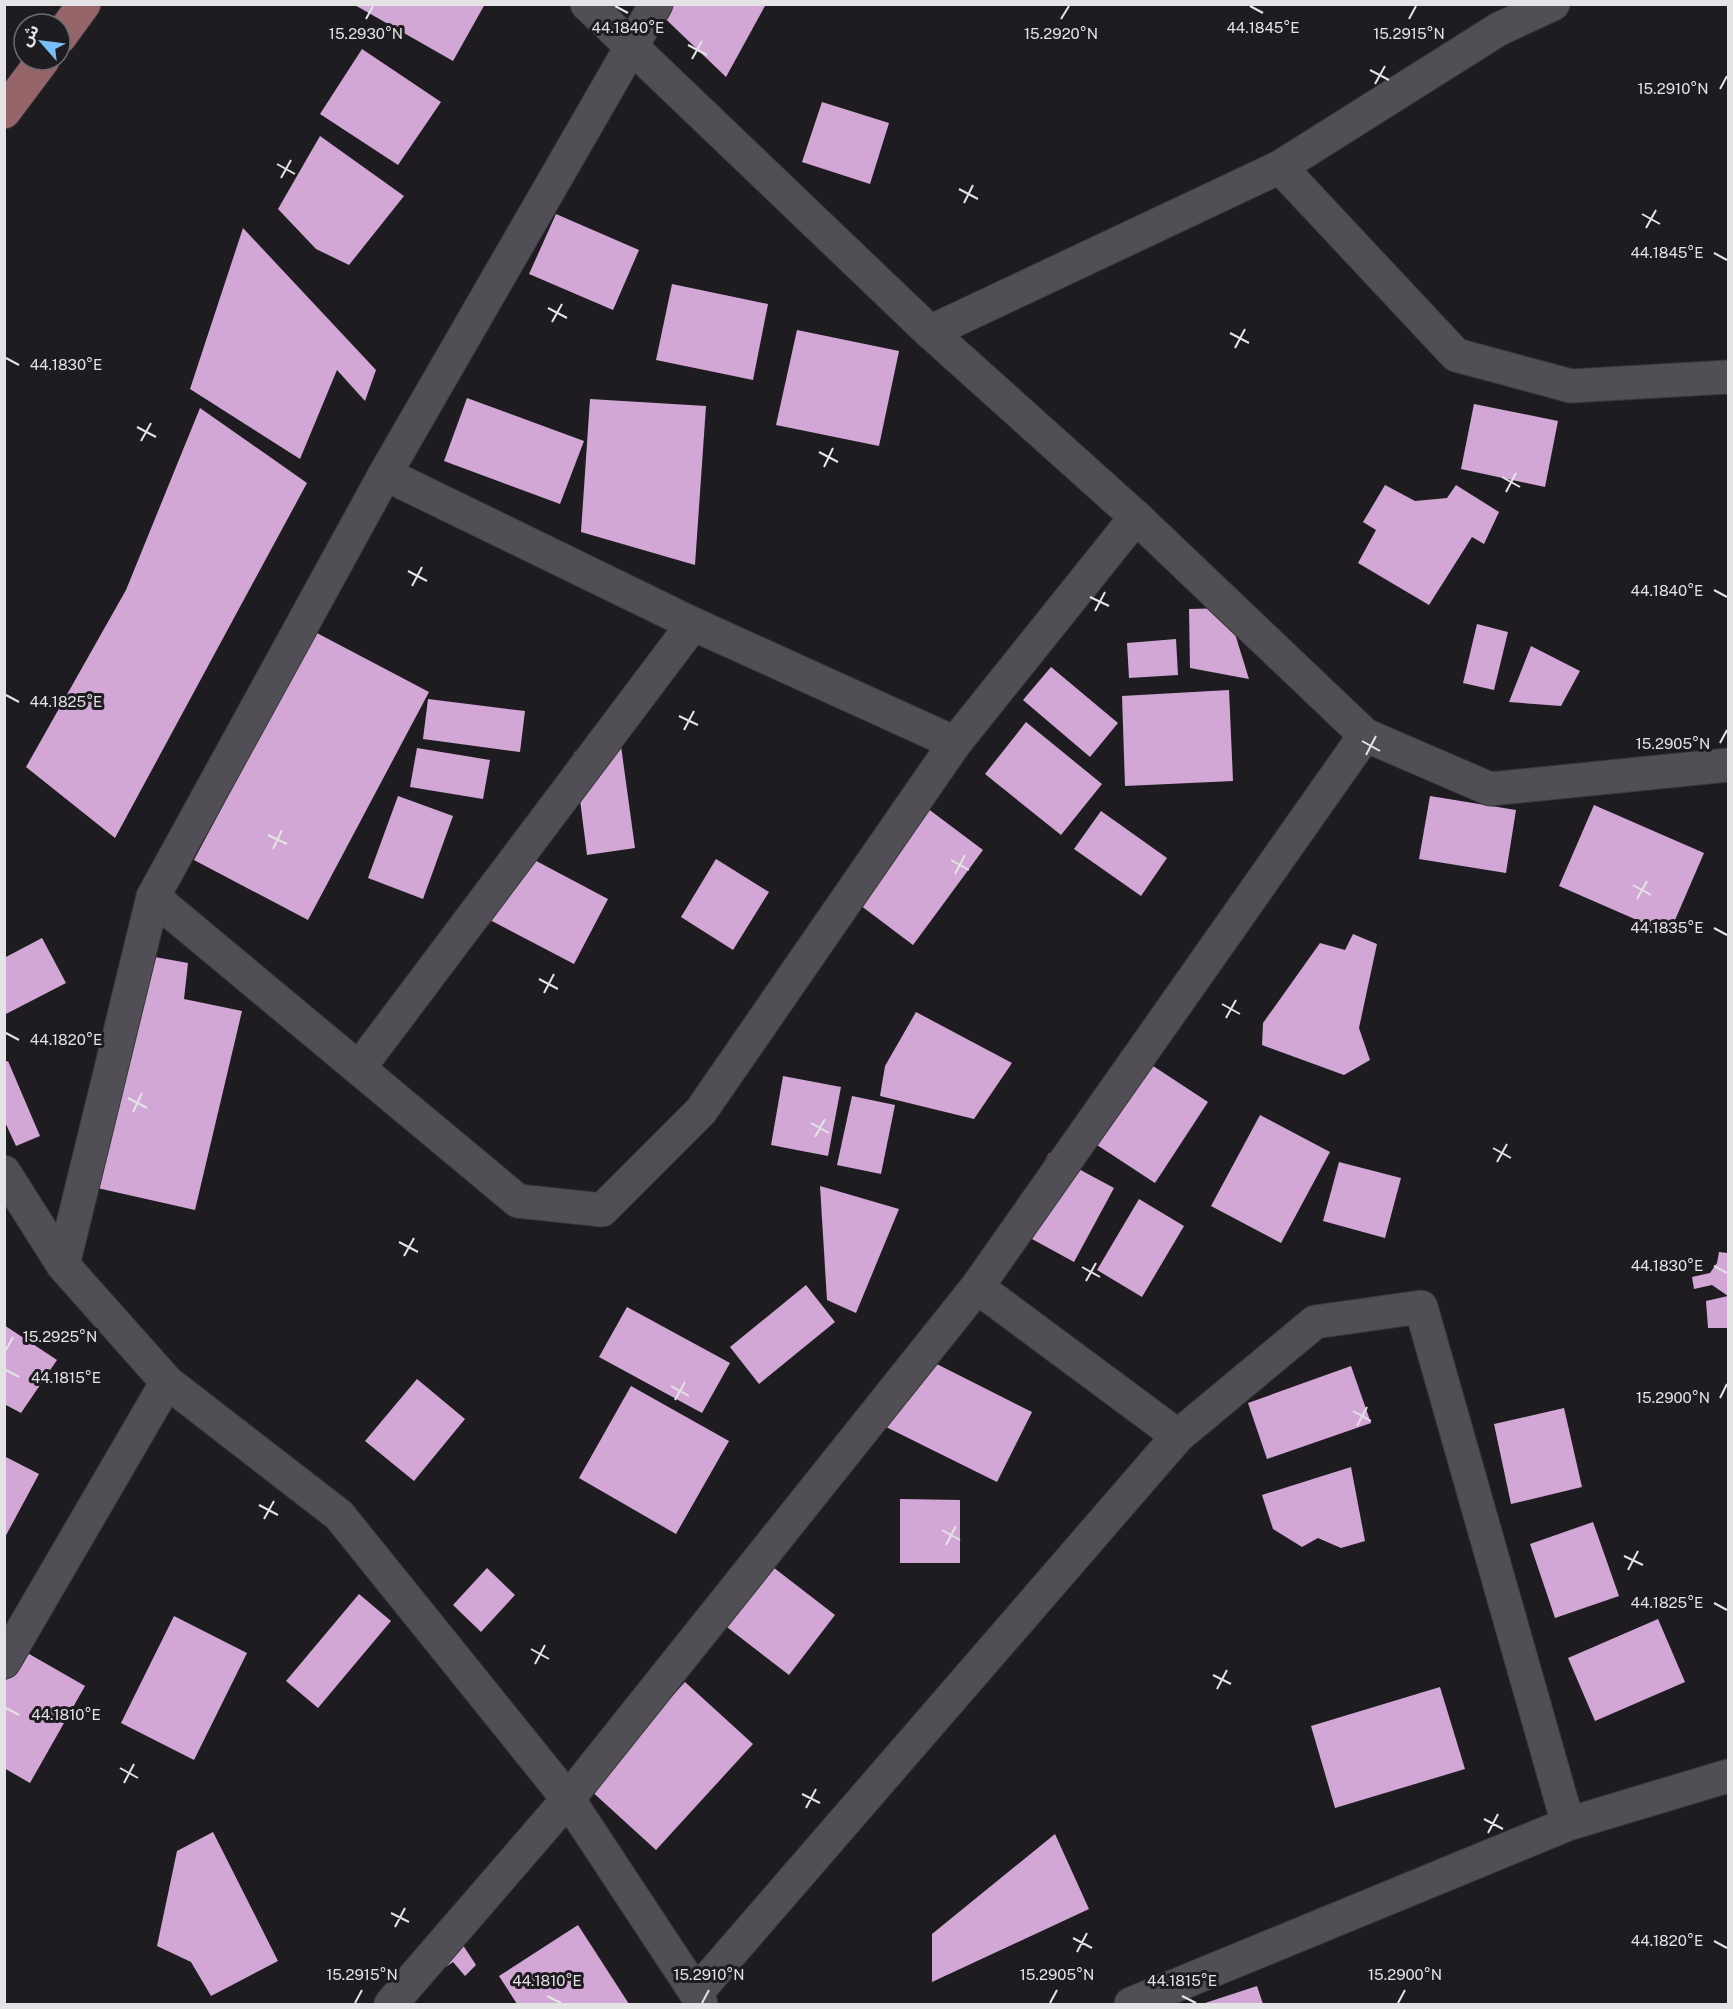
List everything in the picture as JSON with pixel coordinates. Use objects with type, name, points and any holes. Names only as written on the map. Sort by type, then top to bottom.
[{"type":"main road","points":[[72,20],[84,4]]},
{"type":"main road","points":[[4,112],[34,72]]},
{"type":"street","points":[[587,4],[930,332],[1136,517],[1365,735],[1490,789],[1728,765]]},
{"type":"street","points":[[63,1264],[153,897],[385,474],[656,4]]},
{"type":"street","points":[[930,332],[1280,167],[1498,17],[1553,4]]},
{"type":"street","points":[[1280,167],[1456,354],[1571,386],[1728,377]]},
{"type":"street","points":[[385,474],[693,624],[955,743]]},
{"type":"street","points":[[153,897],[518,1201],[602,1210],[701,1111],[955,743],[1136,517]]},
{"type":"street","points":[[359,1068],[693,624]]},
{"type":"street","points":[[392,2004],[568,1799],[977,1287],[1365,735]]},
{"type":"street","points":[[4,1172],[63,1264],[167,1382],[339,1515],[568,1799],[698,1999],[1178,1436],[1315,1322],[1421,1307],[1568,1824]]},
{"type":"street","points":[[977,1287],[1178,1436]]},
{"type":"street","points":[[4,1662],[167,1382]]},
{"type":"street","points":[[1131,2004],[1568,1824],[1728,1776]]},
{"type":"building","points":[[353,4],[485,4],[453,61]]},
{"type":"building","points":[[650,4],[766,4],[726,77]]},
{"type":"building","points":[[362,49],[441,102],[398,165],[320,114]]},
{"type":"building","points":[[822,102],[889,123],[870,184],[802,162]]},
{"type":"building","points":[[320,136],[404,196],[349,265],[316,249],[278,209]]},
{"type":"building","points":[[556,214],[639,250],[613,310],[529,274]]},
{"type":"building","points":[[243,228],[376,370],[365,401],[337,370],[300,459],[190,389]]},
{"type":"building","points":[[672,284],[768,304],[753,380],[656,360]]},
{"type":"building","points":[[797,330],[899,351],[879,446],[776,425]]},
{"type":"building","points":[[467,398],[584,441],[560,504],[444,461]]},
{"type":"building","points":[[590,399],[706,406],[695,565],[581,532]]},
{"type":"building","points":[[1474,404],[1558,421],[1545,487],[1461,469]]},
{"type":"building","points":[[200,408],[307,483],[115,838],[26,767],[126,590]]},
{"type":"building","points":[[1385,485],[1415,501],[1447,498],[1456,485],[1499,512],[1484,544],[1472,537],[1429,605],[1358,563],[1376,530],[1363,522]]},
{"type":"building","points":[[1227,608],[1249,679],[1190,668],[1189,609]]},
{"type":"building","points":[[1477,624],[1508,632],[1494,690],[1463,683]]},
{"type":"building","points":[[315,632],[429,692],[308,920],[194,860]]},
{"type":"building","points":[[1176,639],[1178,675],[1129,678],[1127,643]]},
{"type":"building","points":[[1531,646],[1580,671],[1561,706],[1509,702]]},
{"type":"building","points":[[1051,667],[1118,723],[1090,757],[1023,700]]},
{"type":"building","points":[[1229,690],[1233,781],[1125,786],[1122,696]]},
{"type":"building","points":[[428,699],[525,711],[520,752],[423,739]]},
{"type":"building","points":[[1026,722],[1102,784],[1061,835],[985,774]]},
{"type":"building","points":[[621,746],[635,848],[587,855],[574,752]]},
{"type":"building","points":[[417,748],[490,760],[483,799],[410,787]]},
{"type":"building","points":[[398,796],[453,816],[423,899],[368,878]]},
{"type":"building","points":[[1430,796],[1516,810],[1506,873],[1419,859]]},
{"type":"building","points":[[923,805],[983,850],[913,945],[852,899]]},
{"type":"building","points":[[1594,805],[1704,853],[1669,934],[1559,886]]},
{"type":"building","points":[[1101,811],[1167,858],[1141,896],[1074,849]]},
{"type":"building","points":[[525,855],[608,899],[574,964],[490,920]]},
{"type":"building","points":[[716,859],[769,892],[733,950],[681,917]]},
{"type":"building","points":[[1353,934],[1377,944],[1359,1028],[1370,1060],[1344,1075],[1262,1045],[1263,1023],[1320,943],[1345,950]]},
{"type":"building","points":[[42,938],[66,983],[4,1015],[4,958]]},
{"type":"building","points":[[127,952],[188,963],[184,999],[242,1011],[195,1210],[75,1183]]},
{"type":"building","points":[[916,1012],[1012,1063],[974,1119],[880,1096],[885,1066]]},
{"type":"building","points":[[8,1061],[40,1136],[16,1146],[4,1120],[4,1062]]},
{"type":"building","points":[[1147,1062],[1208,1102],[1155,1183],[1094,1143]]},
{"type":"building","points":[[783,1076],[841,1087],[828,1156],[771,1145]]},
{"type":"building","points":[[852,1096],[895,1105],[881,1174],[837,1165]]},
{"type":"building","points":[[1260,1115],[1330,1152],[1281,1243],[1211,1206]]},
{"type":"building","points":[[1049,1153],[1114,1188],[1074,1262],[1010,1227]]},
{"type":"building","points":[[1339,1162],[1401,1178],[1385,1238],[1323,1221]]},
{"type":"building","points":[[820,1186],[899,1209],[856,1313],[827,1300]]},
{"type":"building","points":[[1139,1199],[1184,1226],[1142,1297],[1097,1270]]},
{"type":"building","points":[[1719,1252],[1728,1253],[1728,1296],[1712,1285],[1694,1289],[1692,1277],[1710,1273],[1717,1263]]},
{"type":"building","points":[[806,1285],[835,1322],[759,1384],[730,1347]]},
{"type":"building","points":[[1728,1296],[1728,1328],[1708,1328],[1706,1301]]},
{"type":"building","points":[[627,1307],[730,1363],[702,1413],[599,1357]]},
{"type":"building","points":[[4,1325],[57,1360],[21,1413],[4,1404]]},
{"type":"building","points":[[913,1352],[1032,1412],[997,1482],[878,1423]]},
{"type":"building","points":[[1351,1366],[1371,1423],[1267,1459],[1248,1403]]},
{"type":"building","points":[[417,1379],[465,1419],[414,1481],[365,1441]]},
{"type":"building","points":[[631,1386],[729,1441],[676,1534],[579,1478]]},
{"type":"building","points":[[1564,1408],[1582,1487],[1511,1504],[1494,1424]]},
{"type":"building","points":[[4,1456],[39,1474],[4,1539]]},
{"type":"building","points":[[1351,1467],[1365,1541],[1341,1548],[1318,1538],[1302,1547],[1273,1529],[1262,1495]]},
{"type":"building","points":[[900,1499],[960,1500],[960,1563],[900,1563]]},
{"type":"building","points":[[1593,1522],[1619,1596],[1555,1618],[1530,1544]]},
{"type":"building","points":[[769,1564],[835,1615],[789,1675],[723,1624]]},
{"type":"building","points":[[487,1568],[515,1595],[481,1632],[453,1605]]},
{"type":"building","points":[[359,1594],[391,1621],[318,1708],[286,1681]]},
{"type":"building","points":[[174,1616],[247,1653],[194,1760],[121,1723]]},
{"type":"building","points":[[1658,1619],[1685,1682],[1595,1721],[1568,1658]]},
{"type":"building","points":[[24,1651],[85,1686],[30,1783],[4,1768],[4,1684]]},
{"type":"building","points":[[685,1682],[753,1744],[656,1850],[588,1788]]},
{"type":"building","points":[[1440,1687],[1465,1769],[1335,1808],[1311,1726]]},
{"type":"building","points":[[213,1832],[278,1961],[211,1996],[191,1962],[157,1946],[177,1851]]},
{"type":"building","points":[[1055,1834],[1089,1909],[932,1982],[932,1934]]},
{"type":"building","points":[[578,1925],[629,2004],[517,2004],[499,1976]]},
{"type":"building","points":[[457,1936],[476,1965],[465,1976],[453,1962],[425,1981]]},
{"type":"building","points":[[1257,1986],[1263,2004],[1202,2004]]}]
